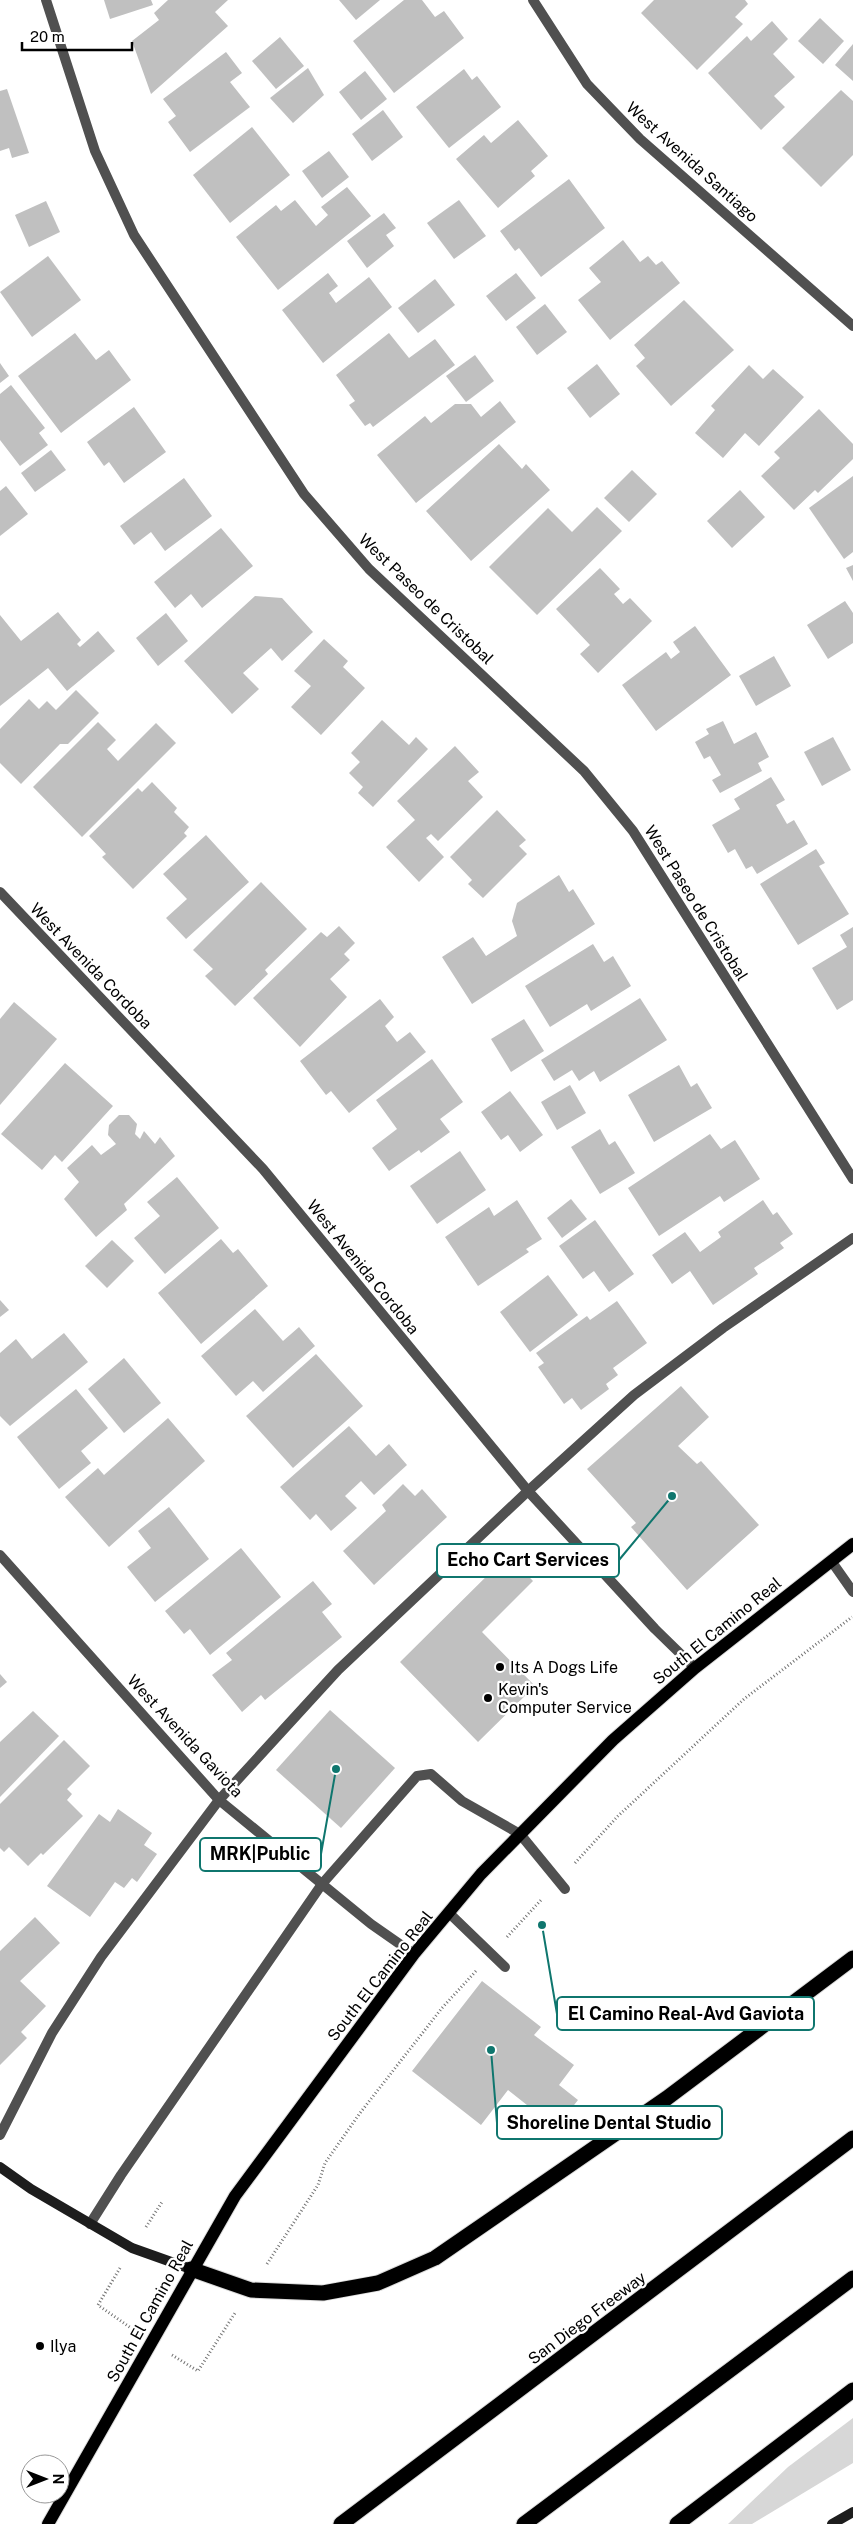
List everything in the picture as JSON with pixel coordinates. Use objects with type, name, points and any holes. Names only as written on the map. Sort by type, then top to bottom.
[{"type":"highway","points":[[191,2269],[250,2290],[323,2293],[378,2283],[434,2258],[667,2098],[853,1958]]},
{"type":"highway","name":"San Diego Freeway","points":[[341,2524],[853,2138]]},
{"type":"highway","points":[[524,2524],[853,2278]]},
{"type":"highway","points":[[677,2524],[853,2390]]},
{"type":"main road","name":"South El Camino Real","points":[[48,2524],[152,2343],[191,2269],[235,2196],[414,1954],[481,1874],[613,1740],[695,1668],[853,1544]]},
{"type":"main road","points":[[0,2167],[31,2189],[132,2248],[191,2269]]},
{"type":"main road","points":[[832,2524],[853,2512]]},
{"type":"street","name":"West Paseo de Cristobal","points":[[46,0],[95,150],[134,235],[304,494],[369,569],[584,771],[633,831],[853,1179]]},
{"type":"street","name":"West Avenida Santiago","points":[[533,0],[587,84],[640,139],[853,326]]},
{"type":"street","name":"West Avenida Cordoba","points":[[0,892],[263,1169],[528,1490],[655,1629],[695,1668]]},
{"type":"street","points":[[0,2135],[52,2033],[101,1957],[220,1800],[338,1670],[528,1490],[634,1396],[723,1328],[853,1238]]},
{"type":"street","name":"West Avenida Gaviota","points":[[0,1554],[220,1800],[371,1924],[414,1954]]},
{"type":"street","points":[[832,1562],[853,1592]]},
{"type":"street","points":[[90,2224],[121,2175],[322,1884],[418,1776],[432,1774],[462,1801],[520,1834],[566,1890]]},
{"type":"street","points":[[449,1913],[505,1967]]},
{"type":"path","points":[[162,2202],[98,2305],[152,2343],[198,2371],[318,2185],[326,2163],[360,2113],[442,2008],[618,1816],[744,1699],[853,1616]]},
{"type":"shaded area","points":[[853,2418],[853,2463],[752,2524],[728,2524],[788,2467]]},
{"type":"building","points":[[104,0],[151,0],[153,5],[110,19]]},
{"type":"building","points":[[168,0],[228,0],[215,12],[228,26],[151,94],[132,41],[159,20],[154,13]]},
{"type":"building","points":[[339,0],[380,0],[356,20]]},
{"type":"building","points":[[404,0],[422,0],[435,17],[444,11],[464,38],[394,93],[353,41]]},
{"type":"building","points":[[654,0],[745,0],[748,4],[735,17],[743,24],[697,70],[641,13]]},
{"type":"building","points":[[820,18],[844,41],[823,64],[798,41]]},
{"type":"building","points":[[772,21],[788,39],[773,54],[795,77],[774,96],[785,107],[761,130],[708,73],[747,36],[751,41]]},
{"type":"building","points":[[280,37],[304,66],[276,89],[252,61]]},
{"type":"building","points":[[853,44],[853,81],[835,65]]},
{"type":"building","points":[[226,52],[242,73],[230,82],[250,107],[190,152],[168,122],[176,116],[163,99]]},
{"type":"building","points":[[308,68],[324,95],[293,123],[270,98]]},
{"type":"building","points":[[464,69],[472,80],[477,76],[501,107],[449,148],[416,107]]},
{"type":"building","points":[[365,71],[387,99],[361,120],[339,92]]},
{"type":"building","points":[[7,89],[29,153],[12,158],[9,148],[0,151],[0,91]]},
{"type":"building","points":[[841,90],[853,101],[853,155],[821,187],[782,148]]},
{"type":"building","points":[[383,110],[403,137],[372,161],[352,134]]},
{"type":"building","points":[[518,120],[548,156],[531,171],[535,176],[498,208],[456,159],[484,135],[491,143]]},
{"type":"building","points":[[252,127],[290,175],[230,223],[193,175]]},
{"type":"building","points":[[329,151],[349,177],[322,198],[302,171]]},
{"type":"building","points":[[569,179],[605,228],[541,277],[519,248],[515,251],[500,231]]},
{"type":"building","points":[[347,187],[371,216],[278,290],[236,237],[276,205],[281,211],[295,200],[316,226],[328,215],[321,207]]},
{"type":"building","points":[[459,200],[486,236],[454,259],[427,223]]},
{"type":"building","points":[[46,201],[60,232],[29,247],[15,215]]},
{"type":"building","points":[[384,213],[396,228],[386,235],[394,246],[367,268],[347,241]]},
{"type":"building","points":[[623,240],[640,262],[648,256],[656,265],[662,261],[680,283],[610,340],[578,300],[601,282],[589,268]]},
{"type":"building","points":[[48,256],[81,300],[32,337],[0,292]]},
{"type":"building","points":[[328,273],[338,286],[329,293],[336,303],[369,277],[392,307],[323,363],[282,310]]},
{"type":"building","points":[[516,273],[536,298],[506,321],[486,296]]},
{"type":"building","points":[[435,279],[455,305],[418,333],[398,308]]},
{"type":"building","points":[[684,300],[734,350],[671,406],[636,366],[645,358],[634,345]]},
{"type":"building","points":[[545,304],[567,332],[537,355],[516,327]]},
{"type":"building","points":[[75,333],[96,360],[109,350],[131,380],[61,433],[18,376]]},
{"type":"building","points":[[389,333],[409,358],[435,339],[455,365],[373,427],[370,423],[365,426],[349,405],[355,401],[336,375]]},
{"type":"building","points":[[475,355],[494,381],[466,402],[446,376]]},
{"type":"building","points":[[0,363],[9,376],[0,383]]},
{"type":"building","points":[[597,364],[620,394],[590,418],[567,388]]},
{"type":"building","points":[[749,365],[763,379],[773,369],[804,397],[759,446],[745,433],[723,458],[695,433],[715,410],[711,406]]},
{"type":"building","points":[[11,385],[45,428],[39,433],[48,445],[20,466],[0,440],[0,394]]},
{"type":"building","points":[[500,401],[516,422],[416,503],[377,455],[425,416],[431,423],[455,404],[471,404],[481,417]]},
{"type":"building","points":[[134,407],[166,452],[124,483],[109,462],[104,466],[87,442]]},
{"type":"building","points":[[819,409],[853,444],[853,459],[818,493],[815,490],[794,510],[761,476],[780,458],[774,452]]},
{"type":"building","points":[[499,444],[522,469],[526,464],[550,490],[471,561],[426,511]]},
{"type":"building","points":[[51,450],[66,470],[35,492],[21,473]]},
{"type":"building","points":[[632,470],[657,494],[629,522],[604,498]]},
{"type":"building","points":[[853,476],[853,552],[844,559],[809,508]]},
{"type":"building","points":[[184,478],[212,516],[165,551],[151,532],[134,545],[120,526]]},
{"type":"building","points":[[6,486],[28,514],[0,536],[0,491]]},
{"type":"building","points":[[740,490],[765,517],[732,548],[707,521]]},
{"type":"building","points":[[597,507],[622,531],[537,615],[489,567],[548,508],[572,532]]},
{"type":"building","points":[[221,528],[253,566],[202,608],[191,594],[175,608],[154,582]]},
{"type":"building","points":[[853,565],[853,581],[846,568]]},
{"type":"building","points":[[600,568],[620,589],[614,594],[623,604],[630,598],[652,621],[598,673],[580,654],[590,645],[556,609]]},
{"type":"building","points":[[255,596],[282,598],[313,632],[282,661],[271,648],[243,673],[259,689],[232,714],[184,661]]},
{"type":"building","points":[[845,601],[853,613],[853,643],[828,659],[807,625]]},
{"type":"building","points":[[58,612],[81,640],[77,644],[80,647],[98,631],[115,651],[67,691],[48,668],[0,706],[0,615],[21,641]]},
{"type":"building","points":[[166,613],[188,641],[158,666],[136,638]]},
{"type":"building","points":[[695,626],[731,675],[656,731],[622,685],[666,652],[671,659],[680,652],[673,642]]},
{"type":"building","points":[[324,639],[348,661],[343,667],[365,688],[321,735],[291,707],[311,686],[294,671]]},
{"type":"building","points":[[774,656],[791,686],[756,706],[739,676]]},
{"type":"building","points":[[76,690],[99,713],[68,744],[60,744],[21,784],[0,763],[0,729],[29,699],[39,709],[47,701],[56,710]]},
{"type":"building","points":[[382,720],[409,745],[416,737],[428,749],[373,807],[358,793],[363,787],[349,773],[360,762],[351,753]]},
{"type":"building","points":[[723,721],[734,744],[756,732],[769,757],[758,763],[762,771],[720,793],[712,780],[721,775],[710,756],[704,759],[695,742],[709,734],[706,729]]},
{"type":"building","points":[[98,722],[116,740],[107,749],[118,761],[156,723],[176,743],[82,837],[33,787]]},
{"type":"building","points":[[833,737],[851,770],[822,786],[804,752]]},
{"type":"building","points":[[455,746],[479,772],[468,781],[483,797],[438,841],[431,834],[426,838],[444,857],[419,882],[386,847],[415,820],[397,801]]},
{"type":"building","points":[[771,777],[785,800],[776,805],[787,824],[794,820],[808,844],[757,874],[752,866],[746,869],[735,849],[728,853],[712,825],[740,809],[734,799]]},
{"type":"building","points":[[152,782],[177,808],[174,812],[189,827],[184,833],[187,836],[133,889],[102,857],[106,854],[89,836],[138,788],[142,792]]},
{"type":"building","points":[[497,810],[526,840],[519,846],[527,854],[483,898],[468,884],[472,880],[450,857]]},
{"type":"building","points":[[206,835],[249,882],[186,939],[166,918],[187,899],[163,874]]},
{"type":"building","points":[[816,849],[825,863],[819,866],[849,914],[798,945],[760,884]]},
{"type":"building","points":[[559,875],[569,892],[573,889],[595,924],[472,1004],[442,957],[473,937],[486,956],[517,936],[512,921],[517,903]]},
{"type":"building","points":[[261,882],[307,929],[265,970],[268,974],[235,1006],[205,976],[213,969],[193,950]]},
{"type":"building","points":[[339,926],[355,943],[344,954],[350,960],[330,979],[347,997],[300,1047],[253,998],[321,932],[327,937]]},
{"type":"building","points":[[853,927],[853,1000],[837,1010],[812,968],[847,947],[840,935]]},
{"type":"building","points":[[593,944],[604,962],[613,956],[631,986],[591,1011],[587,1004],[550,1027],[525,986]]},
{"type":"building","points":[[640,998],[667,1040],[600,1082],[594,1071],[579,1081],[572,1070],[554,1081],[541,1060]]},
{"type":"building","points":[[380,999],[394,1017],[385,1026],[397,1042],[410,1032],[426,1052],[349,1113],[331,1091],[326,1095],[300,1061]]},
{"type":"building","points":[[14,1002],[57,1039],[0,1105],[0,1019]]},
{"type":"building","points":[[524,1019],[544,1051],[511,1072],[491,1039]]},
{"type":"building","points":[[432,1059],[463,1102],[440,1119],[450,1132],[421,1153],[419,1150],[389,1171],[372,1148],[397,1129],[376,1100]]},
{"type":"building","points":[[65,1063],[113,1106],[62,1162],[55,1155],[42,1170],[1,1134]]},
{"type":"building","points":[[679,1065],[691,1087],[697,1083],[712,1108],[654,1142],[628,1095]]},
{"type":"building","points":[[570,1085],[586,1113],[557,1130],[541,1102]]},
{"type":"building","points":[[510,1091],[543,1135],[520,1152],[508,1135],[501,1140],[481,1112]]},
{"type":"building","points":[[119,1115],[129,1115],[137,1124],[135,1134],[140,1139],[144,1131],[155,1144],[160,1137],[175,1156],[124,1204],[127,1210],[96,1237],[64,1199],[79,1182],[67,1168],[92,1145],[101,1155],[116,1144],[108,1135],[109,1125]]},
{"type":"building","points":[[600,1129],[609,1145],[615,1141],[635,1173],[600,1194],[571,1147]]},
{"type":"building","points":[[710,1134],[721,1149],[735,1140],[760,1179],[724,1202],[720,1196],[659,1236],[628,1188]]},
{"type":"building","points":[[460,1151],[486,1190],[437,1224],[410,1186]]},
{"type":"building","points":[[177,1177],[219,1228],[165,1274],[134,1238],[160,1216],[147,1202]]},
{"type":"building","points":[[571,1199],[587,1219],[562,1238],[547,1218]]},
{"type":"building","points":[[517,1200],[542,1239],[526,1249],[529,1252],[478,1286],[445,1237],[489,1207],[494,1216]]},
{"type":"building","points":[[763,1200],[773,1215],[777,1212],[793,1234],[780,1243],[784,1248],[754,1268],[758,1274],[713,1305],[690,1271],[672,1284],[652,1255],[685,1232],[700,1252],[721,1237],[718,1232]]},
{"type":"building","points":[[595,1220],[634,1274],[609,1292],[594,1271],[583,1279],[559,1246]]},
{"type":"building","points":[[221,1239],[233,1253],[238,1249],[268,1286],[201,1344],[158,1293]]},
{"type":"building","points":[[112,1240],[134,1261],[107,1288],[85,1266]]},
{"type":"building","points":[[548,1275],[578,1315],[530,1352],[500,1312]]},
{"type":"building","points":[[0,1300],[9,1310],[0,1317]]},
{"type":"building","points":[[617,1301],[647,1343],[613,1368],[618,1375],[606,1384],[609,1389],[581,1410],[572,1398],[564,1404],[538,1367],[544,1363],[536,1353],[587,1316],[590,1320]]},
{"type":"building","points":[[255,1309],[283,1341],[299,1327],[315,1346],[263,1392],[253,1381],[236,1396],[201,1356]]},
{"type":"building","points":[[64,1333],[88,1362],[10,1426],[0,1416],[0,1353],[16,1339],[32,1359]]},
{"type":"building","points":[[316,1354],[363,1406],[293,1468],[246,1416]]},
{"type":"building","points":[[124,1358],[161,1403],[124,1433],[88,1389]]},
{"type":"building","points":[[681,1386],[709,1417],[678,1446],[697,1464],[701,1461],[759,1525],[687,1590],[631,1527],[636,1523],[587,1469]]},
{"type":"building","points":[[76,1389],[108,1428],[81,1451],[91,1463],[59,1489],[17,1437]]},
{"type":"building","points":[[168,1418],[205,1461],[109,1547],[65,1497],[98,1468],[104,1475]]},
{"type":"building","points":[[349,1426],[376,1456],[389,1444],[407,1465],[374,1495],[361,1481],[345,1496],[357,1508],[331,1531],[316,1514],[310,1520],[280,1487]]},
{"type":"building","points":[[403,1484],[415,1496],[422,1489],[447,1517],[374,1585],[343,1551],[386,1511],[382,1505]]},
{"type":"building","points":[[169,1507],[209,1559],[155,1602],[127,1567],[151,1548],[138,1531]]},
{"type":"building","points":[[241,1548],[281,1597],[210,1655],[190,1629],[184,1634],[165,1611]]},
{"type":"building","points":[[508,1555],[533,1581],[482,1632],[535,1686],[478,1742],[400,1662]]},
{"type":"building","points":[[313,1581],[332,1604],[322,1612],[342,1637],[265,1700],[261,1695],[242,1712],[212,1675],[232,1660],[226,1653]]},
{"type":"building","points":[[0,1674],[7,1682],[0,1688]]},
{"type":"building","points":[[330,1710],[395,1768],[341,1828],[276,1770]]},
{"type":"building","points":[[33,1711],[59,1736],[0,1797],[0,1742]]},
{"type":"building","points":[[64,1740],[90,1766],[67,1789],[72,1794],[67,1800],[83,1816],[43,1855],[41,1853],[28,1866],[9,1847],[4,1852],[0,1848],[0,1804]]},
{"type":"building","points":[[118,1809],[152,1833],[144,1845],[157,1854],[137,1882],[132,1878],[124,1888],[115,1882],[90,1917],[47,1886],[99,1814],[110,1822]]},
{"type":"building","points":[[35,1917],[60,1943],[20,1981],[46,2006],[21,2032],[27,2038],[0,2065],[0,1951]]},
{"type":"building","points":[[482,1981],[541,2027],[534,2035],[574,2065],[559,2085],[578,2100],[556,2128],[508,2090],[481,2125],[412,2071]]},
{"type":"place","name":"Echo Cart Services","points":[[672,1496]]},
{"type":"place","name":"Its A Dogs Life","points":[[500,1667]]},
{"type":"place","name":"Kevin's Computer Service","points":[[488,1698]]},
{"type":"place","name":"MRK|Public","points":[[336,1769]]},
{"type":"place","name":"El Camino Real-Avd Gaviota","points":[[542,1925]]},
{"type":"place","name":"Shoreline Dental Studio","points":[[491,2050]]},
{"type":"place","name":"Ilya","points":[[40,2346]]}]
